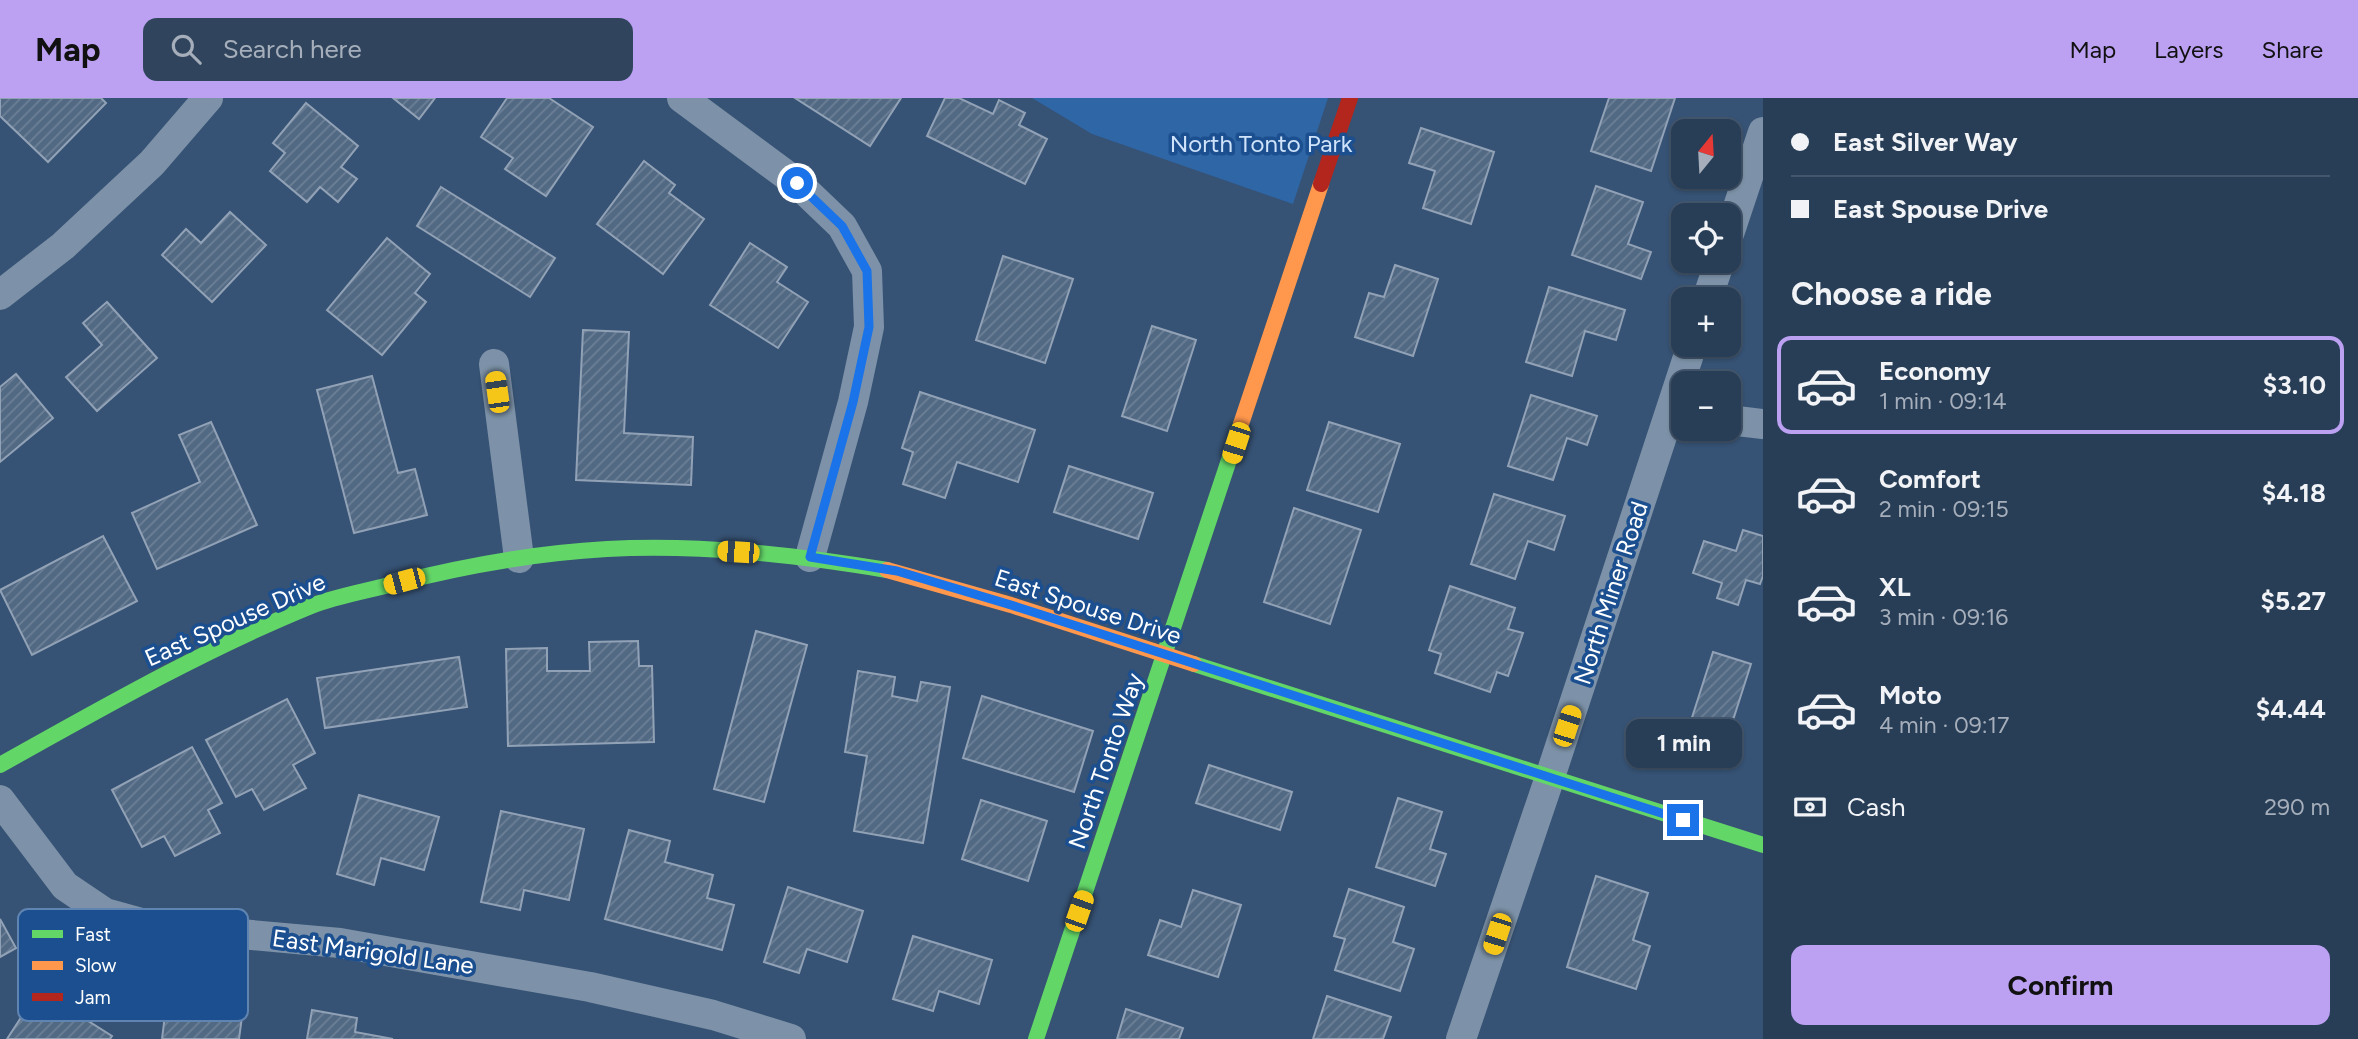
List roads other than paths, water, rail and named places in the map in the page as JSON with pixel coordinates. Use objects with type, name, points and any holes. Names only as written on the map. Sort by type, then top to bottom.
[{"type":"main road","name":"North Tonto Way","points":[[1036,1039],[1350,98]]},
{"type":"main road","name":"East Spouse Drive","points":[[0,765],[175,668],[314,605],[427,575],[519,558],[608,549],[714,550],[810,557],[897,571],[1763,845]]},
{"type":"street","points":[[0,295],[63,246],[152,163],[208,98]]},
{"type":"street","points":[[692,101],[797,183],[842,226],[867,271],[869,327],[853,402],[810,557]]},
{"type":"street","points":[[1739,203],[1763,132]]},
{"type":"street","points":[[494,364],[519,558]]},
{"type":"street","points":[[1741,421],[1763,424]]},
{"type":"street","name":"North Miner Road","points":[[1461,1039],[1671,428]]},
{"type":"street","name":"East Marigold Lane","points":[[0,800],[65,886],[99,909]]},
{"type":"street","name":"East Marigold Lane","points":[[248,935],[341,943],[590,987],[713,1015],[791,1039]]},
{"type":"park label","name":"North Tonto Park","points":[[1261,144]]}]
